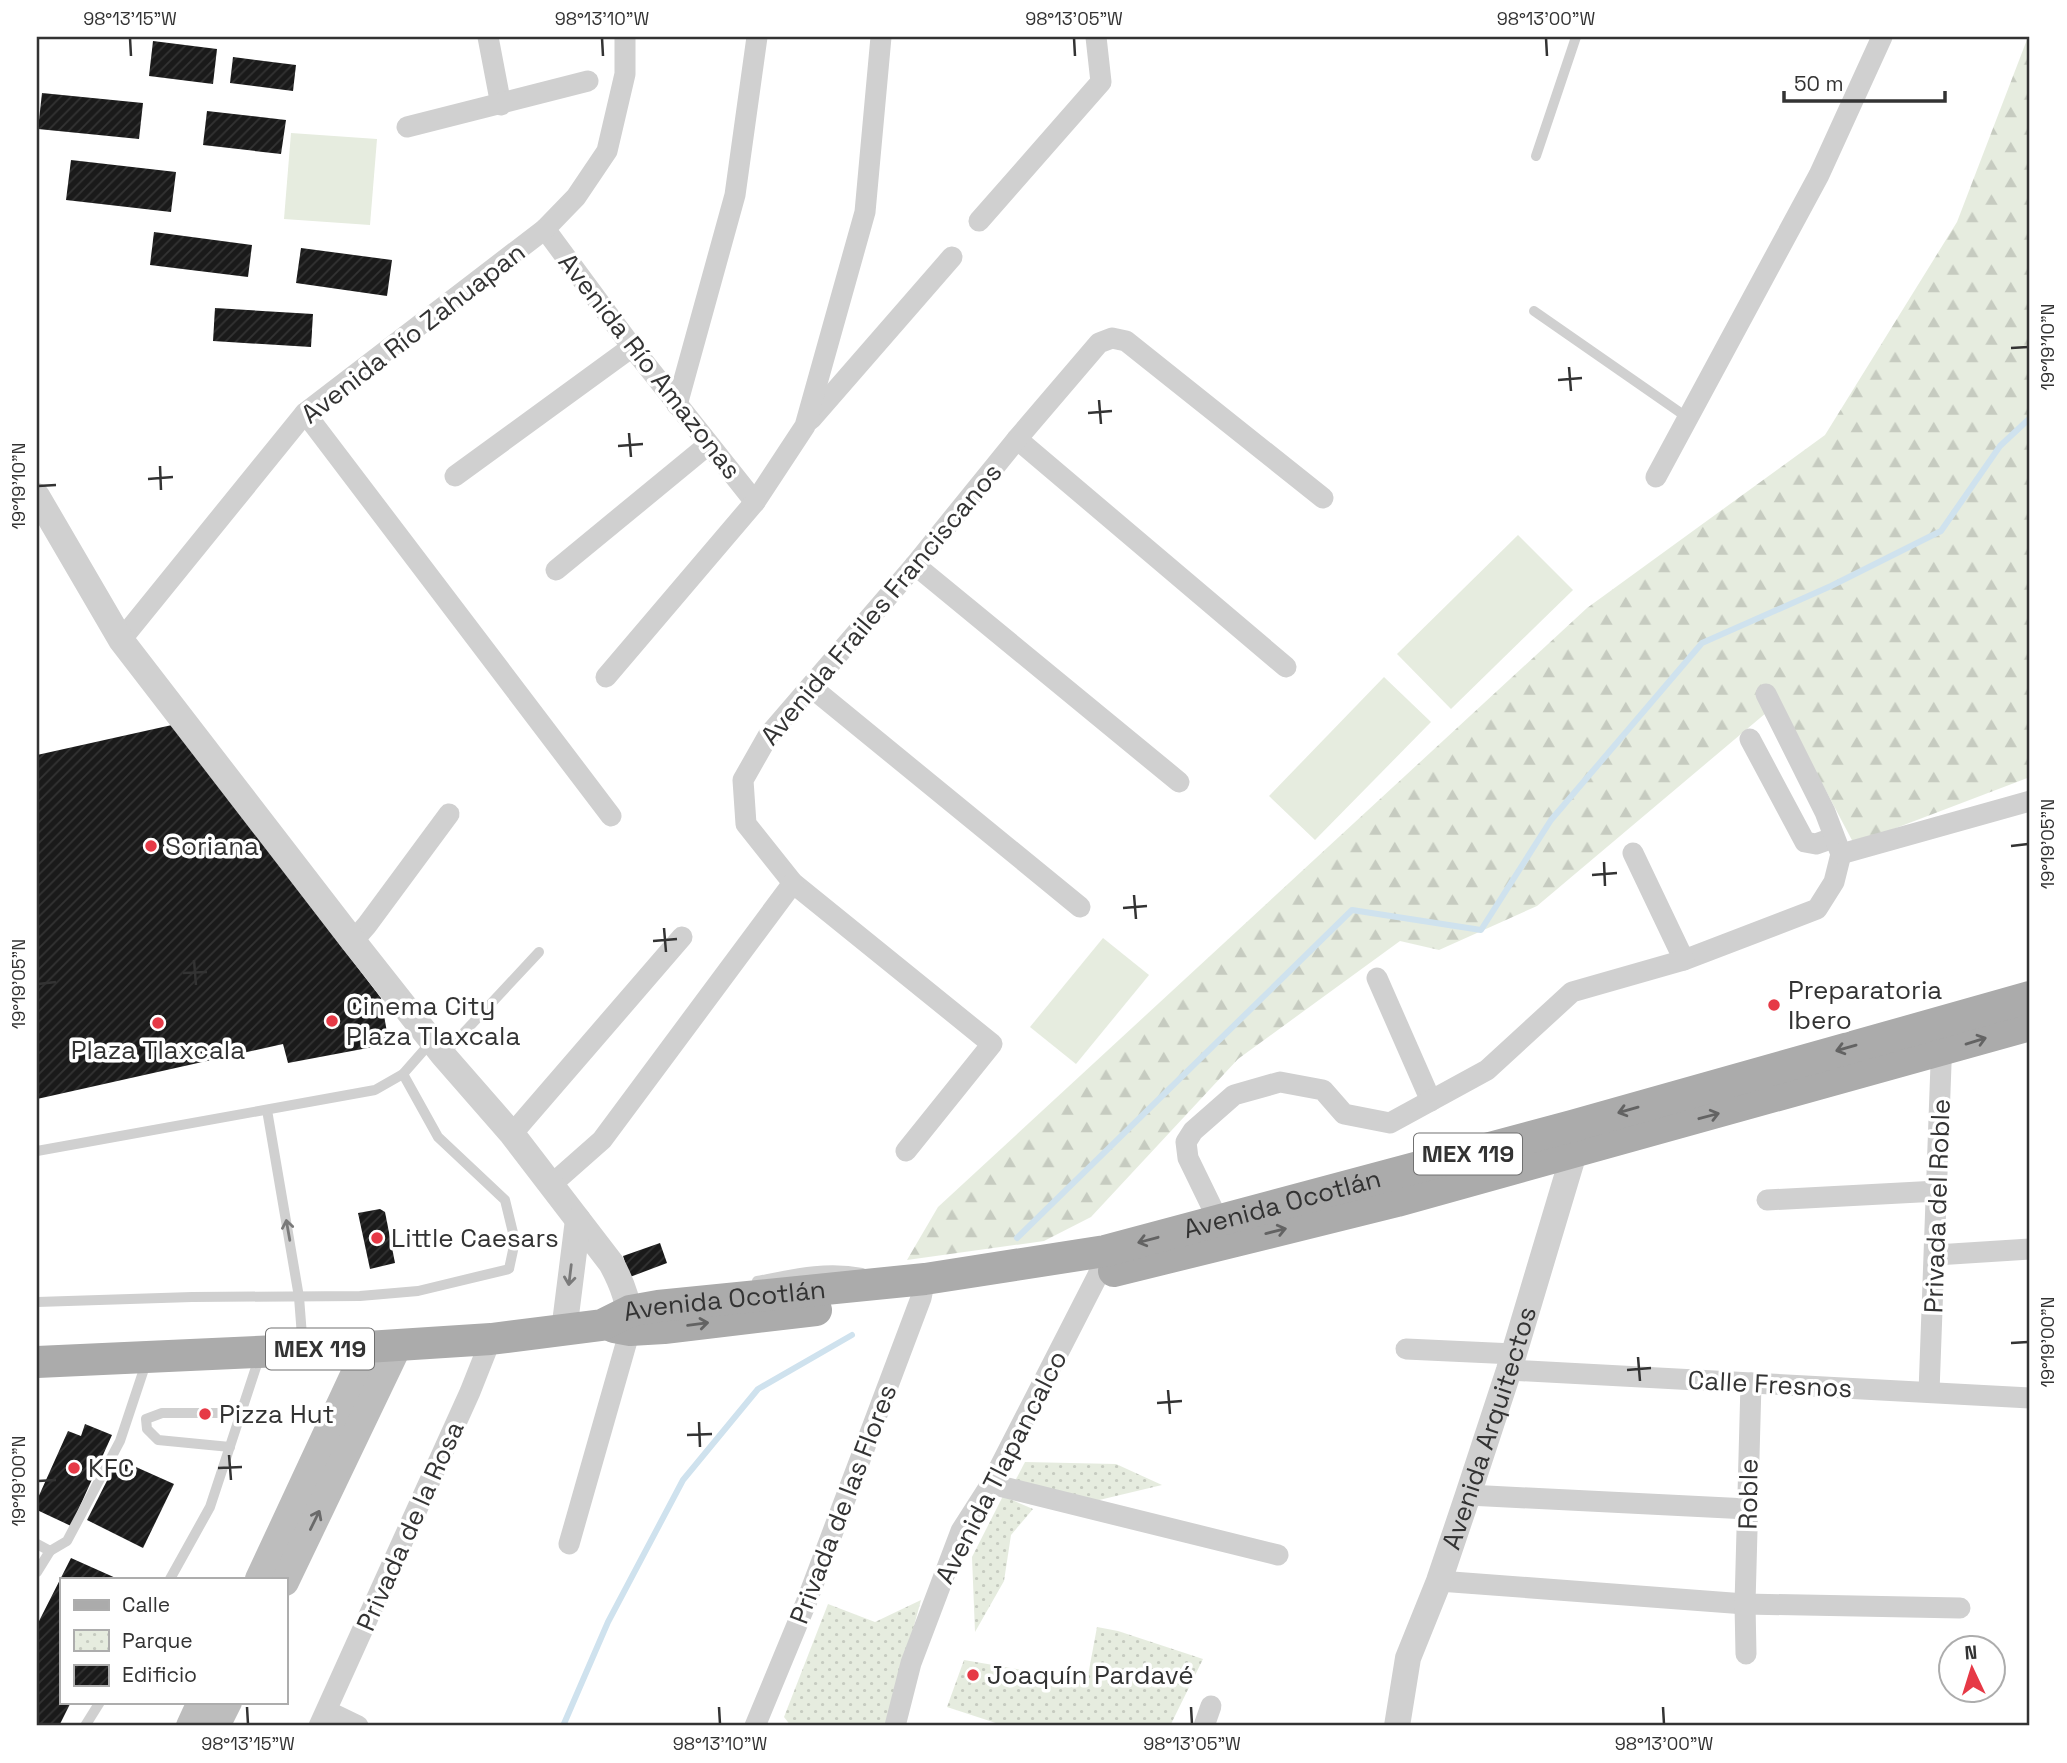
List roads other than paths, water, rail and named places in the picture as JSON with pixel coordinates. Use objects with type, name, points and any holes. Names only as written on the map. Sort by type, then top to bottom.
[{"type":"main road","name":"Avenida Ocotlán","points":[[621,1322],[664,1328],[915,1286],[1102,1263],[1573,1140],[1942,1036],[2030,1003]]},
{"type":"main road","name":"Avenida Ocotlán","points":[[38,1364],[367,1348],[491,1339],[621,1322],[707,1300],[915,1286]]},
{"type":"main road","points":[[287,1578],[399,1344]]},
{"type":"main road","points":[[259,1578],[367,1348]]},
{"type":"main road","points":[[190,1726],[200,1704]]},
{"type":"main road","points":[[216,1726],[227,1704]]},
{"type":"street","points":[[488,37],[501,105]]},
{"type":"street","name":"Avenida Río Zahuapan","points":[[121,640],[305,413],[545,229],[576,197],[607,151],[625,74],[625,37]]},
{"type":"street","points":[[677,405],[735,195],[757,37]]},
{"type":"street","points":[[804,426],[865,212],[881,37]]},
{"type":"street","points":[[979,220],[1101,82],[1096,37]]},
{"type":"street","points":[[1656,477],[1819,176],[1881,37]]},
{"type":"street","points":[[407,127],[588,81]]},
{"type":"street","name":"Avenida Río Amazonas","points":[[545,229],[632,347],[755,502]]},
{"type":"street","points":[[606,677],[755,502],[804,426],[952,257]]},
{"type":"street","name":"Avenida Frailes Franciscanos","points":[[906,1151],[992,1044],[793,883],[746,824],[743,780],[768,736],[915,565],[1098,343],[1112,338],[1126,341],[1323,498]]},
{"type":"street","points":[[455,476],[632,347]]},
{"type":"street","points":[[305,413],[611,816]]},
{"type":"street","points":[[1017,439],[1286,667]]},
{"type":"street","points":[[556,570],[708,445]]},
{"type":"street","points":[[37,496],[45,529],[121,640],[437,1048],[512,1134],[611,1263],[622,1284],[621,1322],[569,1544]]},
{"type":"street","points":[[915,565],[1179,782]]},
{"type":"street","points":[[811,687],[1080,907]]},
{"type":"street","points":[[1224,1232],[1188,1158],[1186,1142],[1193,1131],[1234,1095],[1280,1082],[1324,1090],[1345,1114],[1390,1123],[1487,1070],[1572,992],[1684,960],[1817,909],[1834,882],[1837,846],[1825,812],[1766,694]]},
{"type":"street","points":[[1750,739],[1805,842],[1837,846],[2030,800]]},
{"type":"street","points":[[353,941],[449,814]]},
{"type":"street","points":[[1633,853],[1684,960]]},
{"type":"street","points":[[551,1185],[602,1140],[793,883]]},
{"type":"street","points":[[512,1134],[682,937]]},
{"type":"street","points":[[1377,978],[1431,1101]]},
{"type":"street","name":"Privada del Roble","points":[[1929,1392],[1942,1036]]},
{"type":"street","name":"Avenida Arquitectos","points":[[1396,1726],[1408,1658],[1439,1581],[1511,1362],[1573,1140]]},
{"type":"street","points":[[1767,1200],[1938,1191]]},
{"type":"street","points":[[564,1331],[578,1220]]},
{"type":"street","points":[[1936,1255],[2030,1249]]},
{"type":"street","name":"Avenida Tlapancalco","points":[[895,1726],[911,1663],[961,1531],[991,1484],[1102,1263]]},
{"type":"street","name":"Privada de las Flores","points":[[755,1726],[806,1603],[915,1286]]},
{"type":"street","name":"Privada de la Rosa","points":[[323,1719],[491,1339]]},
{"type":"street","name":"Calle Fresnos","points":[[1406,1349],[1511,1362],[1751,1384],[2030,1398]]},
{"type":"street","name":"Roble","points":[[1746,1654],[1751,1384]]},
{"type":"street","points":[[991,1484],[1278,1555]]},
{"type":"street","points":[[1468,1495],[1748,1509]]},
{"type":"street","points":[[1439,1581],[1745,1604],[1960,1608]]},
{"type":"street","points":[[323,1719],[358,1726]]},
{"type":"lane","points":[[1536,156],[1576,37]]},
{"type":"lane","points":[[1534,311],[1688,418]]},
{"type":"lane","points":[[37,1151],[375,1090],[437,1048],[540,952]]},
{"type":"lane","points":[[37,1302],[192,1297],[360,1296],[418,1291],[509,1269],[514,1241],[505,1200],[438,1137],[402,1074]]},
{"type":"lane","points":[[267,1110],[299,1297],[303,1350]]},
{"type":"lane","points":[[171,1578],[209,1507],[261,1352]]},
{"type":"lane","points":[[37,1572],[50,1552],[68,1541],[120,1441],[148,1357]]},
{"type":"lane","points":[[230,1447],[158,1440],[147,1429],[146,1419],[162,1413],[241,1413]]},
{"type":"lane","points":[[37,1544],[50,1552]]},
{"type":"lane","points":[[85,1726],[99,1704]]},
{"type":"waterway","points":[[1017,1238],[1352,910],[1481,930],[1551,820],[1702,643],[1831,586],[1941,531],[2000,446],[2030,418]]},
{"type":"waterway","points":[[563,1726],[608,1622],[683,1480],[758,1389],[852,1335]]},
{"type":"place","name":"Soriana","points":[[151,846]]},
{"type":"place","name":"Preparatoria Ibero","points":[[1774,1005]]},
{"type":"place","name":"Cinema City Plaza Tlaxcala","points":[[332,1021]]},
{"type":"place","name":"Plaza Tlaxcala","points":[[158,1023]]},
{"type":"place","name":"Little Caesars","points":[[377,1238]]},
{"type":"place","name":"Pizza Hut","points":[[205,1414]]},
{"type":"place","name":"KFC","points":[[74,1468]]},
{"type":"place","name":"Joaquín Pardavé","points":[[973,1675]]}]
